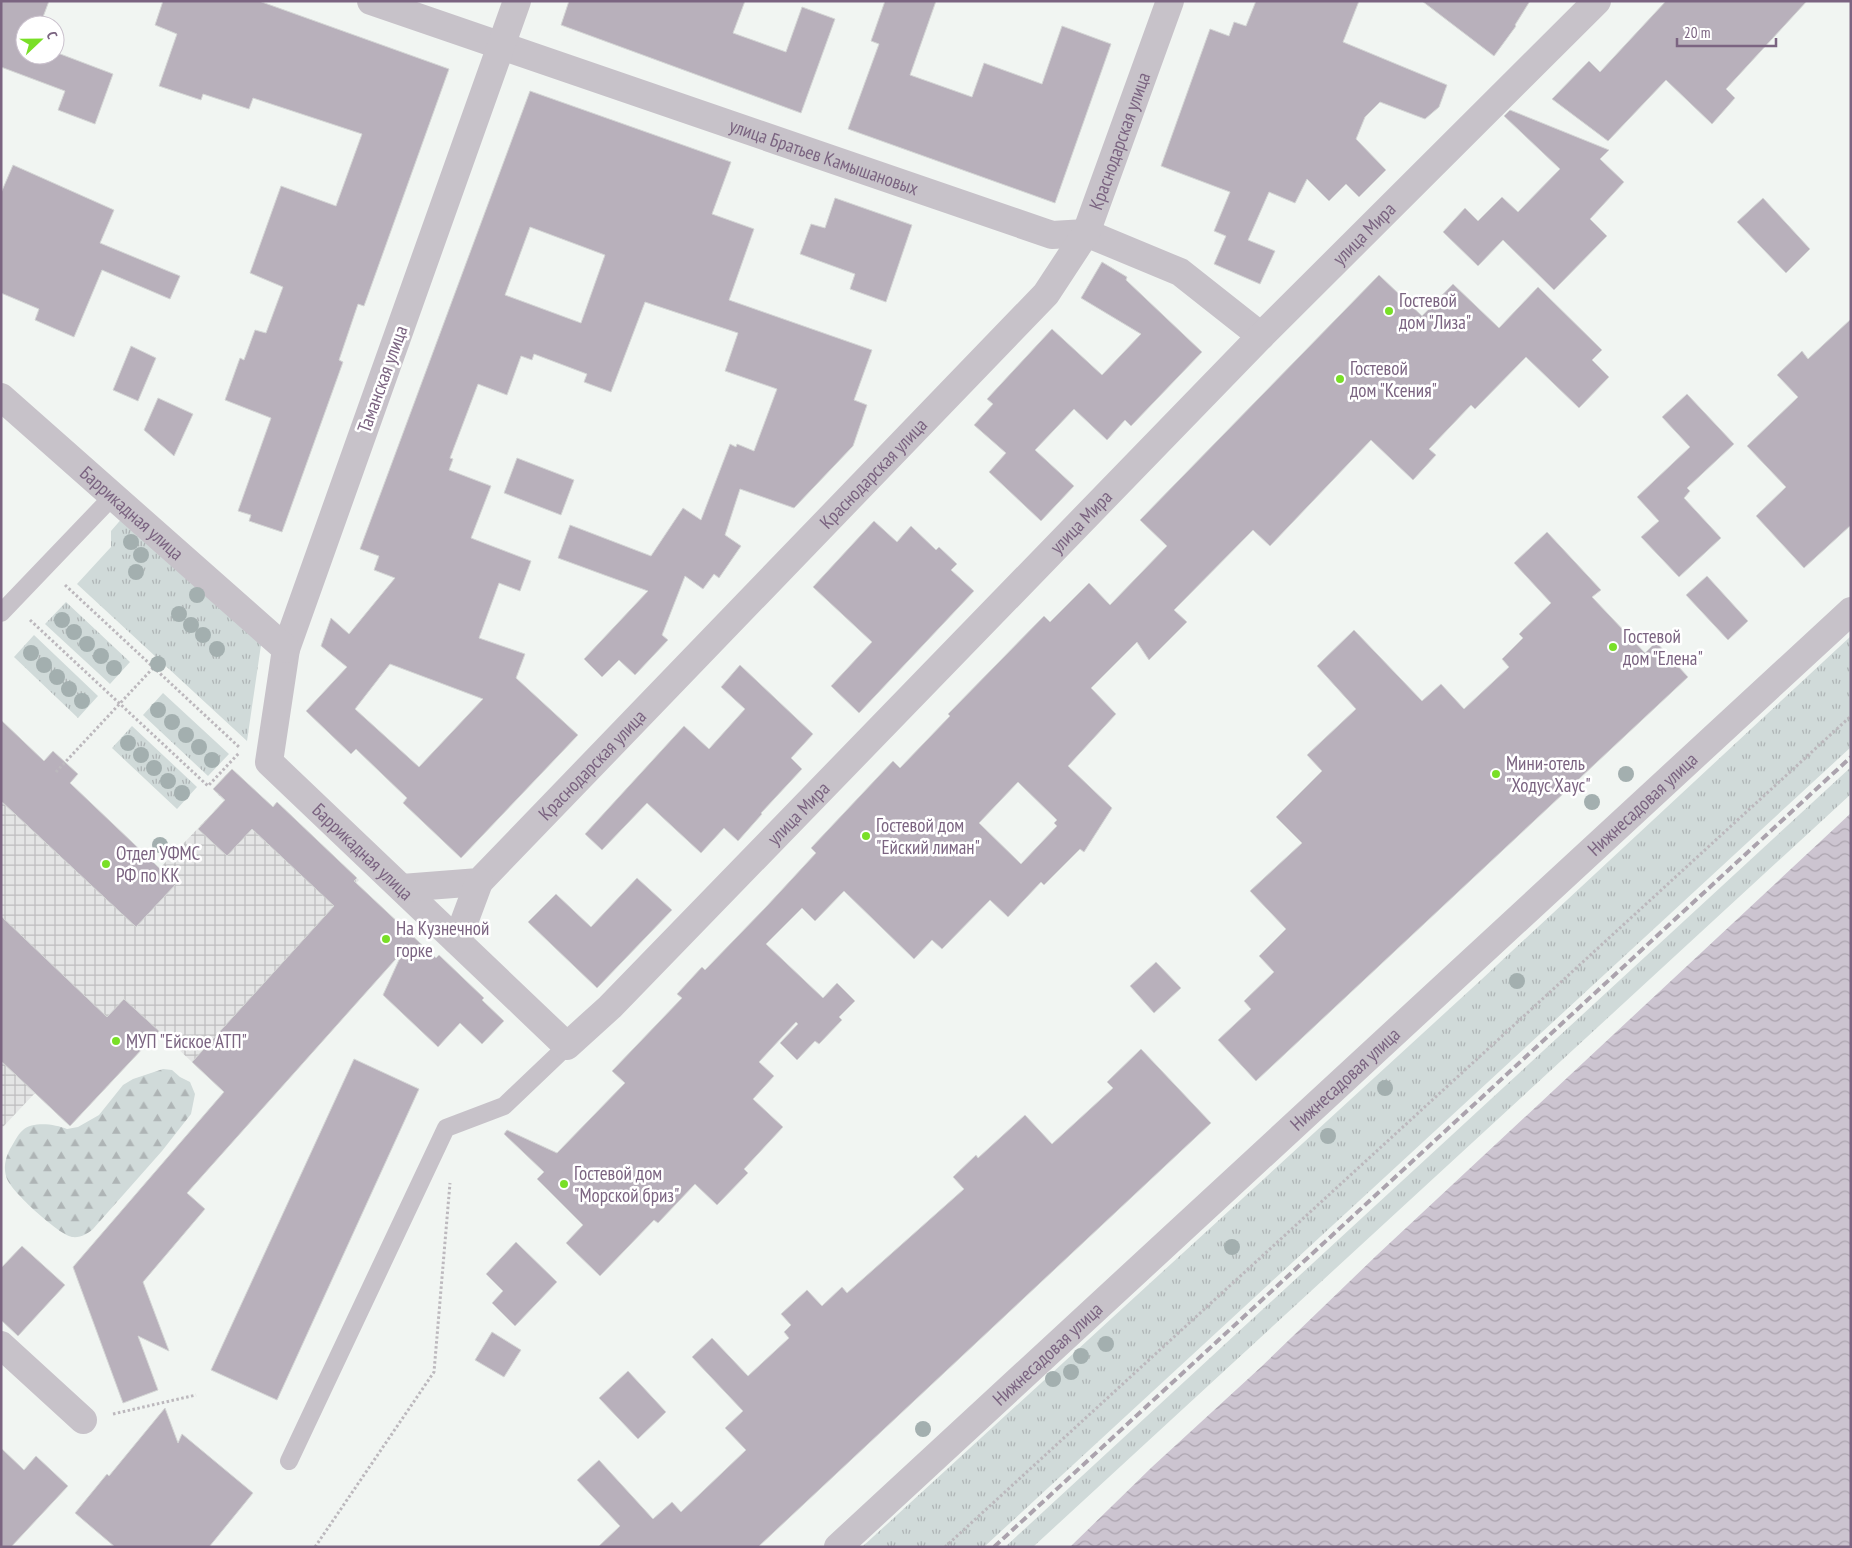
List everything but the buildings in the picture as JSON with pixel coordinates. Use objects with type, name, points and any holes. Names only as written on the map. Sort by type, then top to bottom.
[{"type":"street","name":"улица Братьев Камышановых","points":[[371,1],[1052,235],[1086,233],[1180,272],[1260,336]]},
{"type":"street","name":"Таманская улица","points":[[269,762],[286,649],[517,1]]},
{"type":"street","name":"Краснодарская улица","points":[[458,941],[479,882],[1046,294],[1086,233],[1170,1]]},
{"type":"street","name":"улица Мира","points":[[567,1046],[616,1000],[1260,336],[1596,1]]},
{"type":"street","name":"Баррикадная улица","points":[[1,397],[286,649]]},
{"type":"street","name":"Нижнесадовая улица","points":[[838,1547],[1851,611]]},
{"type":"street","name":"Баррикадная улица","points":[[269,762],[567,1046]]},
{"type":"street","points":[[402,888],[479,882]]},
{"type":"street","points":[[1,1344],[84,1420]]},
{"type":"lane","points":[[6,608],[113,496]]},
{"type":"lane","points":[[289,1461],[446,1128],[504,1106],[567,1046]]},
{"type":"path","points":[[6,608],[120,704],[208,786],[242,750],[46,566]]},
{"type":"path","points":[[56,772],[154,668]]},
{"type":"path","points":[[945,1547],[1851,716]]},
{"type":"path","points":[[315,1547],[434,1372],[451,1180]]},
{"type":"path","points":[[84,1420],[196,1395]]},
{"type":"shaded area","points":[[232,769],[273,807],[277,802],[359,880],[192,1062],[159,1031],[70,1126],[35,1093],[1,1129],[1,801],[136,927],[176,884],[160,868],[224,801],[213,789]]},
{"type":"green space","points":[[124,516],[262,638],[247,741],[77,584],[111,547],[111,531]]},
{"type":"green space","points":[[66,602],[130,662],[110,684],[45,624]]},
{"type":"green space","points":[[34,635],[98,696],[78,718],[14,657]]},
{"type":"green space","points":[[1851,636],[1851,747],[984,1547],[862,1547],[1482,979]]},
{"type":"green space","points":[[163,693],[229,754],[208,776],[143,715]]},
{"type":"green space","points":[[132,726],[197,787],[177,809],[112,748]]},
{"type":"green space","points":[[1851,767],[1851,794],[1033,1547],[1005,1547]]},
{"type":"green space","points":[[163,1069],[172,1070],[190,1082],[195,1094],[191,1114],[162,1151],[93,1229],[78,1237],[65,1234],[26,1202],[7,1179],[5,1167],[10,1149],[19,1134],[32,1125],[50,1125],[67,1129],[78,1127],[99,1115],[123,1085],[133,1079]]},
{"type":"water","points":[[1851,813],[1851,1547],[1070,1547],[1377,1255]]},
{"type":"railway","points":[[994,1547],[1851,757]]},
{"type":"place","name":"Гостевой дом \"Лиза\"","points":[[1389,311]]},
{"type":"place","name":"Гостевой дом \"Ксения\"","points":[[1340,379]]},
{"type":"place","name":"Гостевой дом \"Елена\"","points":[[1613,647]]},
{"type":"place","name":"Мини-отель \"Ходус Хаус\"","points":[[1496,774]]},
{"type":"place","name":"Гостевой дом \"Ейский лиман\"","points":[[866,836]]},
{"type":"place","name":"Отдел УФМС РФ по КК","points":[[106,864]]},
{"type":"place","name":"На Кузнечной горке","points":[[386,939]]},
{"type":"place","name":"МУП \"Ейское АТП\"","points":[[116,1041]]},
{"type":"place","name":"Гостевой дом \"Морской бриз\"","points":[[564,1184]]}]
